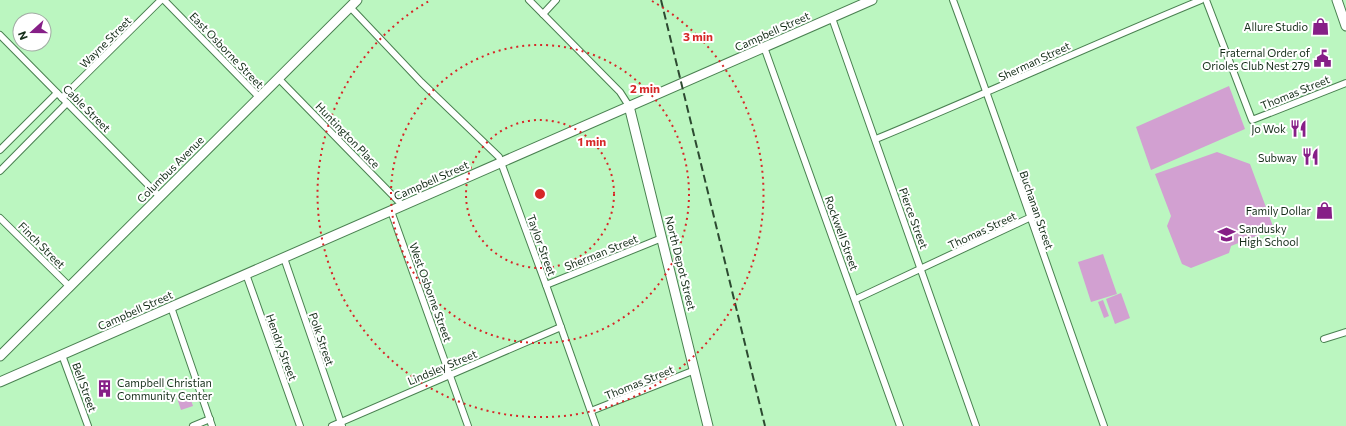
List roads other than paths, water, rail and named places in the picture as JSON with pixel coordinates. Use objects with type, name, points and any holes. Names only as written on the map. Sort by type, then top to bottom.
[{"type":"street","name":"East Osborne Street","points":[[163,0],[259,97]]},
{"type":"street","name":"Wayne Street","points":[[62,98],[163,0]]},
{"type":"street","name":"Columbus Avenue","points":[[0,356],[357,0]]},
{"type":"street","points":[[529,0],[620,92],[629,106]]},
{"type":"street","points":[[543,14],[556,0]]},
{"type":"street","name":"Campbell Street","points":[[0,382],[872,0]]},
{"type":"street","name":"Buchanan Street","points":[[952,0],[987,93],[1029,218],[1104,426]]},
{"type":"street","name":"Sherman Street","points":[[876,139],[987,93],[1089,46],[1201,0]]},
{"type":"street","name":"Thomas Street","points":[[1206,0],[1252,120],[1346,83]]},
{"type":"street","points":[[1337,0],[1346,26]]},
{"type":"street","name":"Taylor Street","points":[[350,8],[421,82],[499,157],[596,426]]},
{"type":"street","name":"Pierce Street","points":[[832,18],[922,269],[976,426]]},
{"type":"street","name":"Cable Street","points":[[0,35],[159,196]]},
{"type":"street","name":"Rockwell Street","points":[[764,47],[856,299],[900,426]]},
{"type":"street","name":"Huntington Place","points":[[278,78],[403,206]]},
{"type":"street","points":[[0,150],[57,93]]},
{"type":"street","points":[[0,171],[67,103]]},
{"type":"street","name":"North Depot Street","points":[[629,106],[708,426]]},
{"type":"street","name":"West Osborne Street","points":[[390,211],[468,426]]},
{"type":"street","name":"Finch Street","points":[[0,218],[69,286]]},
{"type":"street","name":"Thomas Street","points":[[856,299],[1029,218]]},
{"type":"street","name":"Sherman Street","points":[[546,285],[662,238]]},
{"type":"street","name":"Polk Street","points":[[284,258],[341,424]]},
{"type":"street","name":"Hendry Street","points":[[246,274],[300,426]]},
{"type":"street","points":[[171,307],[212,426]]},
{"type":"street","name":"Lindsley Street","points":[[332,426],[341,424],[450,374],[560,327]]},
{"type":"street","points":[[1324,339],[1346,332]]},
{"type":"street","name":"Bell Street","points":[[62,355],[88,426]]},
{"type":"street","name":"Thomas Street","points":[[591,411],[695,370]]},
{"type":"street","points":[[193,426],[210,419]]},
{"type":"railway","points":[[661,0],[765,426]]},
{"type":"place","name":"Allure Studio","points":[[1321,26]]},
{"type":"place","name":"Fraternal Order of Orioles Club Nest 279","points":[[1323,58]]},
{"type":"place","name":"Jo Wok","points":[[1299,128]]},
{"type":"place","name":"Subway","points":[[1310,157]]},
{"type":"place","name":"Family Dollar","points":[[1324,210]]},
{"type":"place","name":"Sandusky High School","points":[[1226,234]]},
{"type":"place","name":"Campbell Christian Community Center","points":[[104,388]]}]
